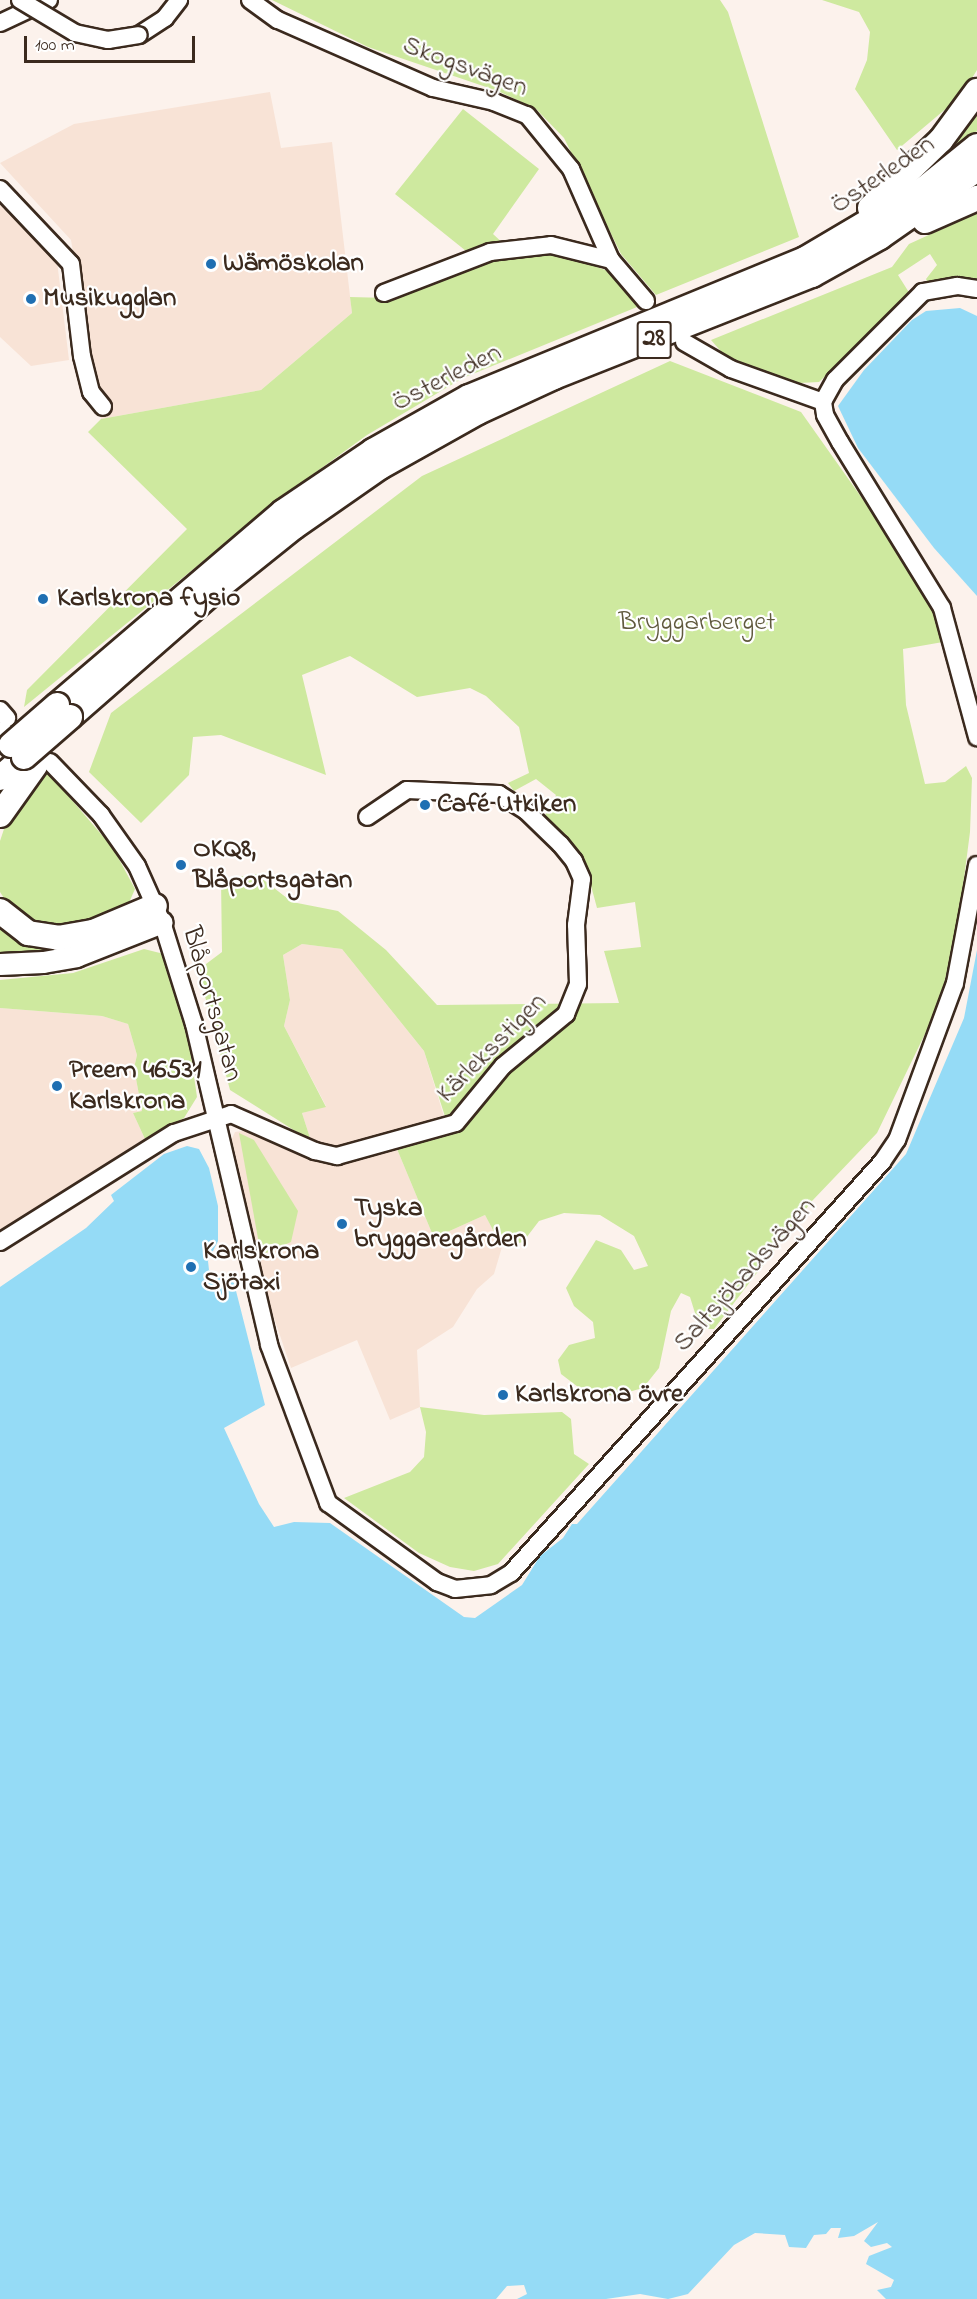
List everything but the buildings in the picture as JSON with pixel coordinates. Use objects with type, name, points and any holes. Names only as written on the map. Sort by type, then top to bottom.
[{"type":"highway","points":[[805,259],[910,172],[941,140],[977,91]]},
{"type":"highway","name":"Österleden","points":[[66,711],[284,512],[382,446],[469,398],[537,367],[805,259],[925,188],[977,146]]},
{"type":"highway","name":"Österleden","points":[[0,777],[14,742],[66,711],[294,527],[417,445],[554,377],[775,292],[880,237],[977,169]]},
{"type":"highway","points":[[880,237],[977,198]]},
{"type":"highway","points":[[0,815],[14,742],[66,711]]},
{"type":"highway","points":[[0,911],[28,933],[58,938],[93,932],[158,914]]},
{"type":"main road","points":[[0,964],[43,962],[76,956],[158,914]]},
{"type":"street","points":[[20,0],[75,33],[108,40],[139,35],[156,26],[178,0]]},
{"type":"street","points":[[0,22],[49,0]]},
{"type":"street","name":"Skogsvägen","points":[[250,0],[278,20],[434,87],[495,102],[527,115],[556,145],[571,170],[611,260],[646,301]]},
{"type":"street","points":[[0,189],[71,264],[82,356],[91,392],[103,407]]},
{"type":"street","points":[[384,293],[490,252],[551,245],[611,260]]},
{"type":"street","points":[[977,289],[949,286],[923,292],[835,380],[823,402],[825,415],[840,442],[942,609],[977,736]]},
{"type":"street","points":[[684,342],[731,369],[823,402]]},
{"type":"street","name":"Blåportsgatan","points":[[14,742],[101,815],[136,866],[182,975],[217,1118]]},
{"type":"street","name":"Kärleksstigen","points":[[0,1242],[174,1133],[231,1114],[243,1117],[308,1149],[337,1156],[426,1134],[456,1123],[503,1066],[566,1014],[578,984],[576,925],[582,879],[574,861],[526,811],[499,794],[407,790],[367,817]]},
{"type":"street","name":"Saltsjöbadsvägen","points":[[217,1118],[234,1205],[269,1345],[328,1503],[437,1582],[470,1590],[491,1585],[511,1574],[882,1162],[897,1140],[956,983],[977,864]]},
{"type":"shaded area","name":"Wämöskolan","points":[[270,92],[281,148],[332,142],[352,313],[261,390],[101,419],[71,240],[0,163],[74,124]]},
{"type":"shaded area","name":"Musikugglan","points":[[0,205],[57,261],[69,360],[31,366],[0,337]]},
{"type":"shaded area","points":[[302,944],[342,949],[424,1051],[445,1120],[333,1148],[311,1141],[302,1113],[326,1106],[284,1026],[290,1000],[283,955]]},
{"type":"shaded area","points":[[0,1008],[102,1016],[128,1024],[137,1055],[134,1068],[142,1111],[133,1113],[145,1139],[0,1233]]},
{"type":"shaded area","points":[[235,1132],[266,1133],[335,1161],[397,1149],[434,1238],[485,1215],[502,1247],[494,1274],[477,1289],[453,1327],[417,1350],[420,1407],[390,1420],[357,1340],[291,1368],[265,1291],[231,1141]]},
{"type":"green space","points":[[272,0],[720,0],[728,12],[799,237],[656,295],[621,254],[564,138],[536,109],[498,91],[368,47]]},
{"type":"green space","points":[[822,0],[977,0],[977,70],[961,96],[897,150],[855,89],[867,60],[870,32],[859,12]]},
{"type":"green space","points":[[463,109],[539,169],[493,234],[506,246],[471,255],[395,194]]},
{"type":"green space","points":[[977,109],[977,131],[925,172]]},
{"type":"green space","points":[[977,213],[977,281],[946,278],[928,283],[926,279],[937,265],[930,254],[898,275],[910,294],[819,382],[799,383],[725,356],[711,340],[892,267],[909,244]]},
{"type":"green space","points":[[554,251],[616,274],[642,305],[463,378],[367,435],[283,496],[24,707],[27,690],[187,529],[88,432],[101,419],[261,390],[352,313],[350,297],[388,298],[491,257]]},
{"type":"green space","name":"Bryggarberget","points":[[670,361],[801,412],[893,542],[934,607],[944,634],[943,642],[903,649],[906,705],[925,784],[945,782],[966,766],[972,778],[970,832],[958,925],[939,1005],[877,1133],[812,1201],[714,1329],[700,1329],[690,1297],[681,1293],[671,1311],[659,1368],[643,1388],[614,1396],[582,1390],[561,1374],[558,1360],[569,1345],[595,1338],[593,1322],[574,1306],[566,1288],[596,1240],[621,1250],[634,1270],[648,1266],[634,1236],[600,1215],[564,1213],[539,1221],[523,1242],[502,1247],[485,1215],[434,1238],[397,1149],[450,1132],[424,1051],[342,949],[302,944],[283,955],[290,1000],[284,1026],[326,1107],[302,1113],[311,1141],[230,1090],[198,970],[222,952],[221,880],[256,874],[292,902],[338,911],[386,950],[437,1005],[619,1003],[604,951],[641,947],[635,902],[597,908],[583,856],[543,819],[556,795],[536,779],[514,791],[508,783],[529,773],[519,727],[486,696],[470,688],[417,697],[350,656],[302,675],[326,775],[221,735],[193,737],[189,775],[141,823],[89,772],[111,713],[422,476]]},
{"type":"green space","points":[[46,770],[113,848],[135,889],[128,905],[95,920],[59,928],[38,925],[8,904],[0,892],[0,841],[5,826]]},
{"type":"green space","points":[[0,927],[34,947],[72,952],[0,957]]},
{"type":"green space","points":[[144,949],[164,954],[168,963],[190,1048],[197,1097],[184,1118],[145,1139],[133,1113],[142,1111],[134,1068],[137,1055],[128,1024],[102,1016],[0,1008],[0,980],[73,973]]},
{"type":"green space","points":[[239,1133],[254,1140],[298,1211],[291,1242],[261,1255]]},
{"type":"green space","points":[[420,1407],[484,1415],[562,1412],[571,1419],[574,1454],[589,1464],[498,1564],[474,1571],[450,1567],[419,1553],[344,1498],[410,1472],[424,1457],[426,1432]]},
{"type":"water","points":[[960,308],[977,316],[977,596],[934,548],[858,448],[838,406],[864,370],[912,320],[926,311]]},
{"type":"water","points":[[977,950],[977,2299],[886,2299],[877,2290],[891,2287],[894,2280],[866,2264],[869,2256],[892,2247],[887,2243],[871,2247],[864,2241],[878,2222],[854,2236],[838,2238],[841,2228],[831,2228],[826,2234],[814,2235],[806,2248],[789,2247],[785,2235],[755,2233],[734,2245],[688,2294],[668,2299],[640,2294],[606,2299],[517,2299],[527,2294],[524,2285],[507,2286],[496,2299],[0,2299],[0,1287],[86,1228],[114,1201],[111,1195],[164,1154],[187,1146],[199,1149],[209,1168],[218,1206],[218,1241],[208,1261],[209,1270],[234,1283],[265,1405],[224,1428],[259,1504],[274,1527],[294,1522],[330,1523],[464,1617],[475,1618],[522,1585],[540,1556],[563,1538],[572,1524],[577,1524],[906,1154],[964,1018]]},
{"type":"place","name":"Wämöskolan","points":[[211,264]]},
{"type":"place","name":"Musikugglan","points":[[31,299]]},
{"type":"place","name":"Karlskrona fysio","points":[[43,599]]},
{"type":"place","name":"Café Utkiken","points":[[425,805]]},
{"type":"place","name":"OKQ8, Blåportsgatan","points":[[181,865]]},
{"type":"place","name":"Preem 46531 Karlskrona","points":[[57,1086]]},
{"type":"place","name":"Tyska bryggaregården","points":[[342,1224]]},
{"type":"place","name":"Karlskrona Sjötaxi","points":[[191,1267]]},
{"type":"place","name":"Karlskrona övre","points":[[503,1395]]}]
